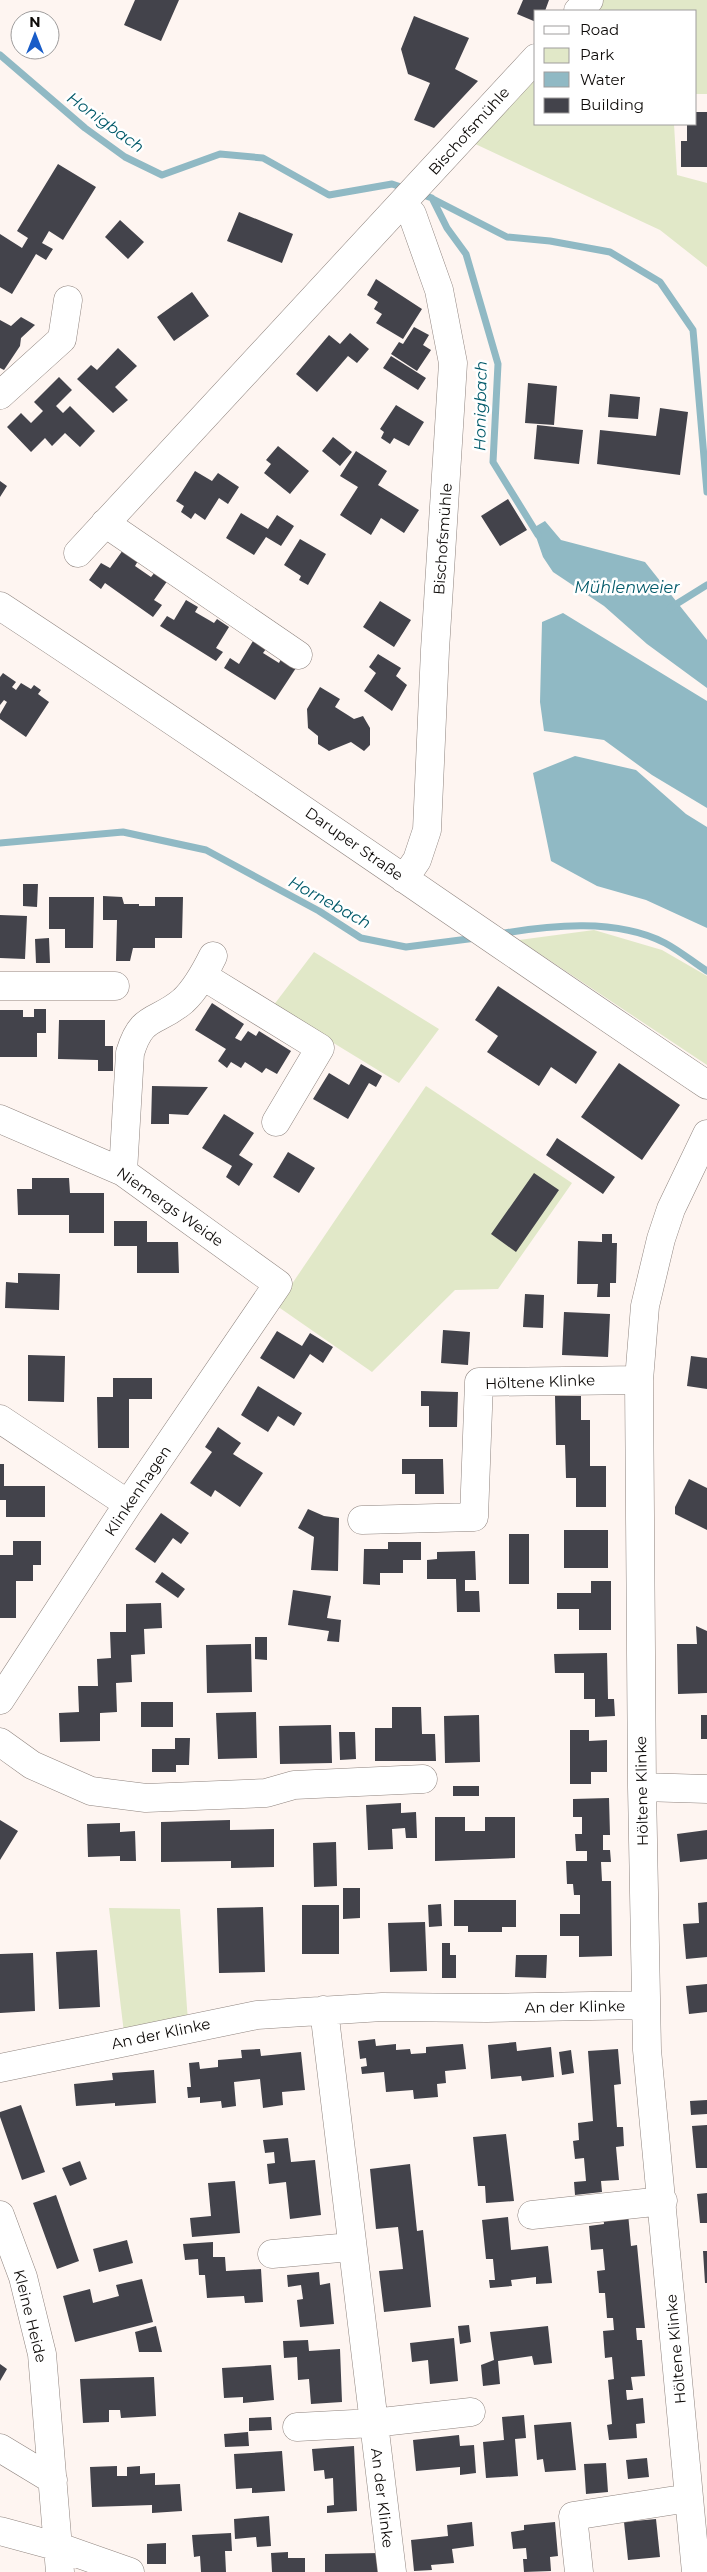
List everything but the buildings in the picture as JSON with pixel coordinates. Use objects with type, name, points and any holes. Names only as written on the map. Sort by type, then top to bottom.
[{"type":"street","points":[[579,10],[589,0]]},
{"type":"street","name":"Bischofsmühle","points":[[78,553],[534,60]]},
{"type":"street","name":"Bischofsmühle","points":[[404,879],[417,860],[427,830],[435,650],[453,364],[439,290],[412,214],[413,193]]},
{"type":"street","points":[[0,395],[62,339],[68,300]]},
{"type":"street","points":[[105,523],[298,655]]},
{"type":"street","name":"Daruper Straße","points":[[0,606],[707,1085]]},
{"type":"street","points":[[123,1172],[130,1053],[135,1036],[143,1025],[182,1001],[208,966],[320,1048],[276,1122]]},
{"type":"street","points":[[0,986],[115,986]]},
{"type":"street","name":"Niemergs Weide","points":[[0,1119],[123,1172],[278,1284]]},
{"type":"street","name":"Höltene Klinke","points":[[696,2572],[663,2201],[647,2050],[642,1787],[639,1380],[645,1306],[662,1239],[671,1209],[707,1134]]},
{"type":"street","name":"Klinkenhagen","points":[[0,1700],[128,1504],[278,1284]]},
{"type":"street","name":"Höltene Klinke","points":[[362,1520],[474,1517],[479,1382],[515,1380],[639,1380]]},
{"type":"street","points":[[0,1419],[128,1504]]},
{"type":"street","points":[[0,1742],[32,1765],[91,1791],[146,1798],[266,1793],[294,1785],[423,1779]]},
{"type":"street","points":[[642,1787],[707,1788]]},
{"type":"street","name":"An der Klinke","points":[[0,2068],[238,2018],[382,2007],[646,2006]]},
{"type":"street","name":"An der Klinke","points":[[324,2010],[351,2247],[392,2572]]},
{"type":"street","points":[[532,2215],[663,2201]]},
{"type":"street","name":"Kleine Heide","points":[[0,2215],[23,2277],[42,2354],[59,2560]]},
{"type":"street","points":[[272,2254],[351,2247]]},
{"type":"street","points":[[297,2427],[373,2423],[471,2412]]},
{"type":"street","points":[[0,2448],[53,2480]]},
{"type":"street","points":[[579,2572],[573,2516],[689,2498]]},
{"type":"street","points":[[0,2531],[59,2560],[130,2572]]},
{"type":"green space","points":[[597,0],[707,0],[707,94],[697,94],[697,10],[588,10]]},
{"type":"green space","points":[[534,71],[534,125],[674,125],[677,175],[707,183],[707,267],[660,230],[471,142]]},
{"type":"green space","points":[[594,930],[662,950],[707,976],[707,1065],[519,940]]},
{"type":"green space","points":[[314,952],[439,1029],[399,1083],[273,1006]]},
{"type":"green space","points":[[426,1086],[572,1183],[498,1289],[455,1290],[372,1372],[277,1306]]},
{"type":"green space","points":[[109,1908],[180,1909],[188,2022],[124,2033]]},
{"type":"water","name":"Mühlenweier","points":[[545,521],[561,540],[645,562],[707,640],[707,688],[647,644],[604,606],[553,572],[543,557],[533,528]]},
{"type":"water","points":[[563,613],[707,701],[707,808],[652,775],[604,740],[544,731],[540,702],[542,622]]},
{"type":"water","points":[[575,756],[636,770],[686,814],[707,827],[707,928],[646,900],[597,886],[551,861],[533,773]]},
{"type":"waterway","name":"Honigbach","points":[[0,55],[85,128],[125,157],[162,175],[220,154],[263,158],[329,195],[392,184],[407,189]]},
{"type":"waterway","name":"Honigbach","points":[[420,194],[432,198],[447,228],[466,254],[498,364],[493,462],[538,535]]},
{"type":"waterway","name":"Honigbach","points":[[433,199],[507,237],[550,241],[610,252],[660,282],[693,330],[707,492]]},
{"type":"waterway","name":"Honigbach","points":[[670,608],[707,585]]},
{"type":"waterway","name":"Hornebach","points":[[0,843],[123,832],[206,850],[319,911],[361,938],[406,947],[476,938]]},
{"type":"waterway","name":"Hornebach","points":[[499,934],[561,926],[605,927],[626,930],[646,935],[665,943],[707,971]]}]
